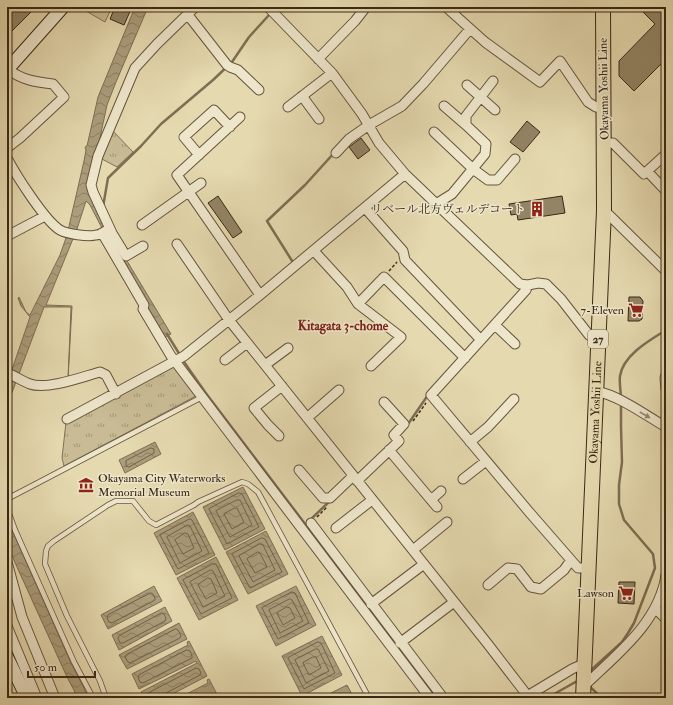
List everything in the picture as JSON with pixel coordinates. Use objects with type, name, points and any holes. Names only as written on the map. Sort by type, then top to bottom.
[{"type":"main road","name":"Okayama Yoshii Line","points":[[584,681],[604,210],[602,7]]},
{"type":"street","points":[[7,148],[20,138],[64,97],[53,84],[29,81],[7,70],[63,7]]},
{"type":"street","points":[[195,7],[135,68],[98,156],[91,186],[106,231],[144,305],[143,309],[172,356],[179,359],[202,396],[320,544],[371,604],[441,695]]},
{"type":"street","points":[[268,7],[332,73],[362,114],[379,143],[405,174],[520,284],[546,284],[561,299],[589,335],[598,342]]},
{"type":"street","points":[[318,59],[366,7]]},
{"type":"street","points":[[446,7],[485,42],[540,82],[560,61],[588,102],[596,107],[604,108]]},
{"type":"street","points":[[188,15],[228,66],[238,70],[259,90]]},
{"type":"street","points":[[336,153],[349,139],[368,125],[402,106],[470,29]]},
{"type":"street","points":[[288,107],[332,73]]},
{"type":"street","points":[[466,125],[466,116],[493,81]]},
{"type":"street","points":[[467,85],[495,110]]},
{"type":"street","points":[[302,96],[319,119]]},
{"type":"street","points":[[436,204],[452,194],[473,169],[485,154],[486,144],[444,106]]},
{"type":"street","points":[[199,155],[184,137],[214,110],[230,127]]},
{"type":"street","points":[[240,118],[177,175],[259,293]]},
{"type":"street","points":[[434,132],[473,169],[488,180],[497,180],[515,159]]},
{"type":"street","points":[[604,142],[613,143],[644,174],[666,154]]},
{"type":"street","points":[[7,158],[14,171],[45,216],[61,230],[77,234],[96,235],[106,231],[112,233],[126,256],[143,246]]},
{"type":"street","points":[[647,171],[666,191]]},
{"type":"street","points":[[67,419],[179,359],[227,318],[314,251],[405,174]]},
{"type":"street","points":[[142,225],[201,183]]},
{"type":"street","points":[[365,208],[403,251],[406,260],[479,339]]},
{"type":"street","points":[[604,210],[666,271]]},
{"type":"street","points":[[7,236],[45,216]]},
{"type":"street","points":[[177,244],[227,318],[487,643],[525,697],[572,668],[584,681],[633,639],[656,608],[664,589],[666,575]]},
{"type":"street","points":[[314,251],[348,287],[352,298],[358,304],[401,337],[371,366]]},
{"type":"street","points":[[358,304],[384,277],[463,357]]},
{"type":"street","points":[[528,285],[526,290],[495,325],[479,339],[431,395],[578,568],[588,568]]},
{"type":"street","points":[[495,325],[515,344]]},
{"type":"street","points":[[225,360],[247,343]]},
{"type":"street","points":[[265,365],[288,348]]},
{"type":"street","points":[[8,374],[20,378],[30,384],[48,385],[73,380],[100,372],[106,375],[116,394]]},
{"type":"street","points":[[666,375],[666,389]]},
{"type":"street","points":[[279,436],[254,408],[282,386]]},
{"type":"street","points":[[307,418],[339,390]]},
{"type":"street","points":[[596,391],[621,401],[666,427]]},
{"type":"street","points":[[470,442],[488,427],[514,399]]},
{"type":"street","points":[[300,470],[323,498],[330,498],[355,478],[399,441],[394,435],[404,424],[384,402]]},
{"type":"street","points":[[389,450],[437,507]]},
{"type":"street","points":[[464,479],[486,461]]},
{"type":"street","points":[[430,500],[441,491]]},
{"type":"street","points":[[336,528],[372,500]]},
{"type":"street","points":[[412,550],[447,522]]},
{"type":"street","points":[[311,523],[320,544],[363,611],[430,698]]},
{"type":"street","points":[[488,585],[508,568],[517,569],[531,587],[541,589],[564,570],[571,560]]},
{"type":"street","points":[[7,562],[22,617],[55,698]]},
{"type":"street","points":[[371,604],[424,564]]},
{"type":"street","points":[[400,643],[454,602]]},
{"type":"street","points":[[656,608],[666,619]]},
{"type":"street","points":[[7,626],[38,698]]},
{"type":"street","points":[[7,657],[27,698]]},
{"type":"lane","points":[[7,499],[202,396]]},
{"type":"lane","points":[[106,698],[100,681],[67,616],[45,564],[44,557],[48,546],[80,522],[116,501],[133,501],[149,521],[156,525],[198,502],[242,482],[248,484],[258,492],[368,698]]},
{"type":"lane","points":[[7,508],[14,530],[74,662],[93,698]]},
{"type":"path","points":[[384,277],[386,273],[404,255]]},
{"type":"path","points":[[411,424],[431,395]]},
{"type":"green space","points":[[79,7],[112,7],[105,22]]},
{"type":"green space","points":[[112,130],[133,152],[117,167],[100,158]]},
{"type":"green space","points":[[174,366],[196,396],[64,466],[62,458],[66,422]]},
{"type":"water","points":[[135,7],[148,7],[107,105],[90,184],[112,236],[171,334],[165,337],[90,205],[86,201],[77,229],[46,305],[72,306],[68,379],[71,308],[44,307],[7,406],[7,384],[30,317],[21,306],[18,298],[19,297],[26,312],[30,315],[60,255],[67,235],[84,161],[85,148],[87,146],[98,97]]},
{"type":"water","points":[[155,442],[161,454],[125,473],[119,460]]},
{"type":"water","points":[[243,487],[265,529],[225,550],[203,507]]},
{"type":"water","points":[[193,512],[215,555],[176,575],[154,533]]},
{"type":"water","points":[[7,519],[71,663],[89,698],[78,698],[67,677],[7,545]]},
{"type":"water","points":[[266,531],[288,574],[248,594],[226,552]]},
{"type":"water","points":[[216,557],[238,600],[199,620],[177,578]]},
{"type":"water","points":[[154,586],[162,601],[108,629],[101,615]]},
{"type":"water","points":[[296,586],[316,625],[276,646],[256,606]]},
{"type":"water","points":[[165,607],[172,621],[119,650],[112,635]]},
{"type":"water","points":[[179,623],[187,639],[127,669],[119,655]]},
{"type":"water","points":[[322,636],[342,675],[302,696],[282,656]]},
{"type":"water","points":[[189,641],[207,676],[165,698],[144,698],[141,692],[197,663],[196,661],[139,689],[132,674],[188,645],[187,642]]},
{"type":"water","points":[[209,679],[219,698],[179,698],[208,683],[207,680]]},
{"type":"water","points":[[347,685],[354,698],[321,698]]},
{"type":"building","points":[[7,7],[36,7],[7,36]]},
{"type":"building","points":[[115,7],[132,7],[124,25],[110,19]]},
{"type":"building","points":[[638,7],[666,7],[666,59],[634,91],[619,76],[619,61],[655,24]]},
{"type":"building","points":[[527,121],[540,132],[523,152],[510,142]]},
{"type":"building","points":[[361,138],[370,150],[358,159],[349,147]]},
{"type":"building","points":[[218,196],[242,232],[233,238],[208,203]]},
{"type":"building","name":"リベール北方ヴェルデコート","points":[[562,196],[565,213],[518,220],[517,214],[511,215],[509,204]]},
{"type":"building","name":"7-Eleven","points":[[629,297],[640,297],[643,301],[642,319],[639,321],[628,321]]},
{"type":"building","name":"Lawson","points":[[619,582],[635,582],[634,604],[618,603]]},
{"type":"waterway","points":[[103,207],[108,178],[161,124],[232,62],[249,37],[269,15]]},
{"type":"waterway","points":[[294,264],[267,221],[305,185],[334,153]]},
{"type":"waterway","points":[[621,399],[620,376],[626,361],[652,338],[666,330]]},
{"type":"waterway","points":[[167,334],[180,355]]},
{"type":"waterway","points":[[182,359],[205,392],[437,698]]},
{"type":"waterway","points":[[406,427],[428,395]]},
{"type":"waterway","points":[[589,672],[622,642],[628,633],[634,623],[655,568],[653,554],[624,520],[619,504],[619,485],[622,462],[621,404]]},
{"type":"waterway","points":[[310,520],[331,500]]},
{"type":"waterway","points":[[547,698],[579,680]]},
{"type":"waterway","points":[[589,686],[602,698]]},
{"type":"place","name":"リベール北方ヴェルデコート","points":[[537,209]]},
{"type":"place","name":"7-Eleven","points":[[636,310]]},
{"type":"place","name":"Okayama City Waterworks Memorial Museum","points":[[86,485]]},
{"type":"place","name":"Lawson","points":[[626,593]]},
{"type":"district","name":"Kitagata 3-chome","points":[[343,326]]}]
